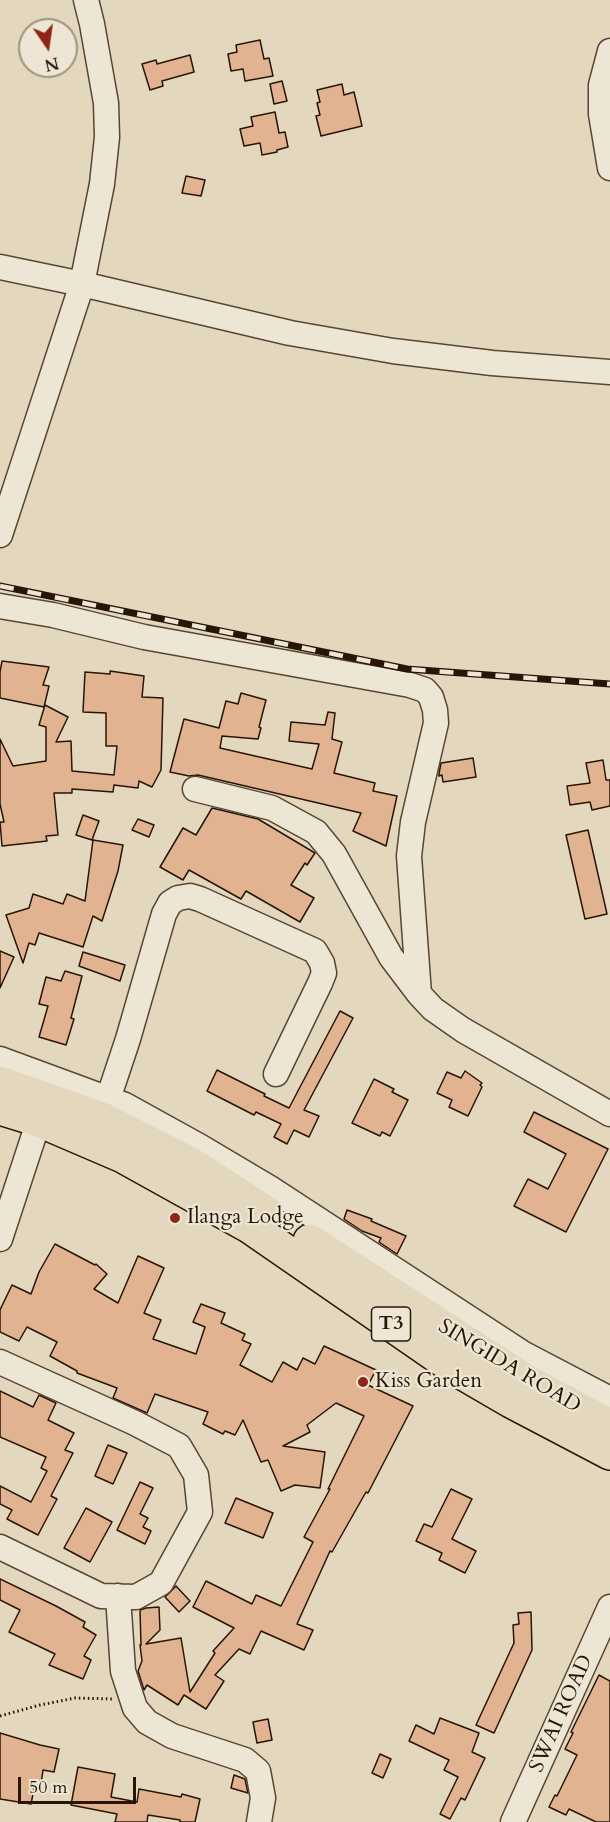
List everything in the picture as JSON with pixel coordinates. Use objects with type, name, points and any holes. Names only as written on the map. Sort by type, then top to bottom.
[{"type":"highway","name":"SINGIDA ROAD","points":[[0,1083],[105,1109],[526,1381],[610,1426]]},
{"type":"highway","name":"SINGIDA ROAD","points":[[0,1108],[39,1120],[123,1156],[249,1226],[456,1369],[610,1453]]},
{"type":"street","points":[[0,535],[82,284],[102,184],[107,137],[106,103],[86,0]]},
{"type":"street","points":[[610,51],[601,85],[601,114],[610,168]]},
{"type":"street","points":[[0,267],[290,333],[393,351],[492,363],[610,372]]},
{"type":"street","points":[[0,606],[53,615],[144,637],[410,685],[425,690],[431,697],[436,723],[413,822],[409,856],[419,994]]},
{"type":"street","points":[[195,789],[272,808],[316,832],[334,854],[391,957],[433,1009],[463,1030],[610,1114]]},
{"type":"street","points":[[105,1109],[164,914],[170,903],[178,898],[190,896],[315,951],[322,963],[324,973],[320,983],[276,1074]]},
{"type":"street","points":[[0,1059],[105,1109],[125,1105],[201,1147],[270,1188],[524,1354],[610,1400]]},
{"type":"street","points":[[0,1239],[39,1120]]},
{"type":"street","points":[[0,1362],[135,1423],[179,1446],[196,1475],[200,1512],[160,1583],[136,1597],[101,1596],[0,1547]]},
{"type":"street","points":[[118,1596],[123,1671],[135,1708],[147,1722],[172,1736],[245,1760],[258,1771],[263,1798],[259,1822]]},
{"type":"street","name":"SWAI ROAD","points":[[513,1822],[610,1607]]},
{"type":"path","points":[[0,1716],[75,1698],[133,1701]]},
{"type":"building","points":[[260,40],[264,59],[269,58],[273,76],[245,81],[243,69],[231,71],[228,54],[237,52],[236,45]]},
{"type":"building","points":[[190,55],[194,72],[162,81],[163,86],[150,90],[142,64],[156,60],[157,64]]},
{"type":"building","points":[[282,81],[287,101],[274,104],[270,84]]},
{"type":"building","points":[[342,84],[344,95],[354,92],[362,126],[321,136],[316,116],[320,115],[317,90]]},
{"type":"building","points":[[275,112],[279,133],[285,132],[288,147],[262,155],[260,143],[244,146],[240,129],[253,126],[251,117]]},
{"type":"building","points":[[186,176],[205,180],[201,196],[182,193]]},
{"type":"building","points":[[2,661],[49,667],[43,685],[49,686],[44,707],[0,698]]},
{"type":"building","points":[[110,671],[144,676],[142,697],[163,698],[161,770],[152,787],[139,781],[138,788],[114,785],[113,792],[72,789],[72,793],[54,793],[58,835],[46,836],[47,841],[2,846],[0,822],[4,822],[0,804],[0,739],[13,766],[46,761],[46,727],[39,725],[45,705],[68,717],[56,742],[71,741],[72,771],[114,775],[117,746],[106,746],[106,713],[83,712],[85,672],[110,674]]},
{"type":"building","points":[[241,693],[266,700],[258,739],[222,736],[220,748],[312,769],[319,744],[289,741],[291,722],[325,725],[328,712],[335,713],[332,739],[342,742],[334,773],[375,783],[373,791],[397,796],[386,846],[353,831],[361,813],[198,775],[189,776],[170,772],[184,719],[219,728],[226,701],[238,704]]},
{"type":"building","points":[[473,758],[476,777],[443,782],[442,775],[439,776],[441,763]]},
{"type":"building","points":[[603,760],[606,780],[610,780],[610,806],[592,810],[590,802],[570,805],[567,786],[590,783],[586,763]]},
{"type":"building","points":[[212,808],[258,819],[315,853],[307,865],[305,863],[291,885],[314,898],[300,922],[246,891],[241,899],[189,870],[183,880],[160,867],[183,828],[196,835]]},
{"type":"building","points":[[83,815],[99,821],[92,840],[76,835]]},
{"type":"building","points":[[138,819],[154,825],[149,837],[132,830]]},
{"type":"building","points":[[588,830],[607,914],[585,919],[566,835]]},
{"type":"building","points":[[93,840],[123,845],[118,871],[102,921],[93,916],[83,947],[39,933],[35,945],[29,943],[23,963],[6,915],[29,908],[33,894],[63,904],[67,894],[85,901]]},
{"type":"building","points":[[0,951],[14,957],[0,988]]},
{"type":"building","points":[[83,952],[125,965],[120,981],[79,966]]},
{"type":"building","points":[[65,971],[82,976],[71,1018],[74,1019],[66,1045],[39,1037],[48,1006],[39,1004],[46,977],[61,981]]},
{"type":"building","points":[[340,1011],[353,1018],[304,1110],[319,1116],[309,1137],[294,1130],[287,1144],[274,1137],[281,1124],[256,1112],[254,1115],[207,1091],[217,1070],[289,1108]]},
{"type":"building","points":[[465,1071],[482,1083],[468,1116],[449,1107],[452,1100],[437,1093],[447,1072],[461,1078]]},
{"type":"building","points":[[374,1079],[394,1089],[392,1092],[408,1100],[390,1136],[382,1132],[380,1136],[352,1123]]},
{"type":"building","points":[[534,1112],[608,1149],[566,1232],[514,1206],[528,1179],[548,1189],[566,1154],[524,1132]]},
{"type":"building","points":[[347,1210],[372,1219],[371,1221],[406,1236],[397,1254],[379,1242],[381,1238],[362,1231],[344,1219]]},
{"type":"building","points":[[55,1244],[96,1264],[107,1274],[94,1289],[118,1303],[138,1256],[164,1268],[144,1313],[161,1320],[153,1339],[196,1354],[205,1327],[193,1322],[201,1304],[225,1313],[221,1323],[245,1334],[242,1340],[251,1344],[240,1365],[272,1382],[283,1362],[297,1370],[303,1358],[315,1364],[324,1346],[376,1370],[368,1385],[413,1406],[368,1493],[366,1492],[332,1552],[330,1551],[297,1624],[313,1630],[304,1650],[261,1631],[250,1654],[239,1649],[215,1675],[224,1681],[206,1709],[184,1695],[178,1705],[147,1685],[144,1690],[138,1671],[142,1661],[140,1610],[159,1607],[160,1630],[146,1644],[181,1638],[190,1692],[215,1653],[213,1651],[234,1628],[193,1607],[206,1581],[252,1604],[256,1595],[281,1606],[313,1542],[304,1537],[330,1489],[328,1489],[364,1416],[336,1403],[307,1425],[310,1432],[283,1446],[325,1452],[320,1488],[295,1485],[281,1491],[268,1460],[261,1462],[243,1420],[235,1435],[225,1431],[223,1434],[203,1424],[208,1412],[155,1394],[147,1413],[113,1398],[117,1388],[77,1373],[50,1356],[57,1342],[27,1327],[19,1341],[0,1332],[0,1310],[12,1285],[31,1294],[39,1272]]},
{"type":"building","points":[[0,1391],[33,1407],[39,1395],[56,1403],[48,1420],[74,1433],[65,1450],[73,1453],[51,1496],[57,1499],[38,1535],[7,1519],[12,1510],[0,1504],[0,1486],[31,1502],[47,1471],[41,1468],[46,1457],[0,1437]]},
{"type":"building","points":[[108,1445],[127,1453],[113,1484],[95,1476]]},
{"type":"building","points":[[140,1482],[153,1488],[140,1514],[148,1518],[143,1527],[151,1531],[145,1544],[117,1530]]},
{"type":"building","points":[[451,1489],[472,1499],[452,1539],[476,1551],[465,1573],[439,1560],[442,1553],[416,1541],[424,1524],[432,1527]]},
{"type":"building","points":[[236,1498],[273,1513],[263,1538],[225,1523]]},
{"type":"building","points":[[86,1508],[112,1522],[90,1562],[64,1548]]},
{"type":"building","points":[[0,1579],[85,1622],[83,1627],[96,1635],[84,1656],[91,1660],[83,1679],[49,1665],[55,1654],[9,1632],[20,1610],[0,1600]]},
{"type":"building","points":[[176,1586],[190,1601],[179,1612],[165,1597]]},
{"type":"building","points":[[531,1612],[532,1650],[494,1733],[476,1725],[514,1643],[513,1625],[519,1624],[518,1613]]},
{"type":"building","points":[[599,1675],[610,1681],[610,1822],[596,1822],[569,1809],[566,1815],[549,1807],[555,1795],[557,1796],[577,1755],[565,1749]]},
{"type":"building","points":[[440,1718],[479,1733],[472,1752],[485,1758],[465,1800],[461,1798],[450,1819],[440,1814],[458,1777],[444,1770],[449,1760],[409,1741],[416,1725],[434,1734]]},
{"type":"building","points":[[268,1719],[272,1740],[257,1743],[253,1722]]},
{"type":"building","points":[[0,1733],[59,1749],[54,1772],[43,1770],[41,1785],[35,1784],[31,1804],[0,1799]]},
{"type":"building","points":[[380,1754],[391,1759],[383,1778],[372,1773]]},
{"type":"building","points":[[78,1767],[115,1774],[111,1797],[137,1802],[139,1789],[181,1797],[182,1794],[200,1799],[195,1822],[180,1822],[180,1820],[148,1815],[147,1822],[115,1822],[117,1814],[71,1805]]},
{"type":"building","points":[[234,1775],[245,1779],[248,1793],[231,1788]]},
{"type":"railway","points":[[0,586],[407,669],[610,684]]},
{"type":"place","name":"Ilanga Lodge","points":[[175,1218]]},
{"type":"place","name":"Kiss Garden","points":[[363,1382]]}]
